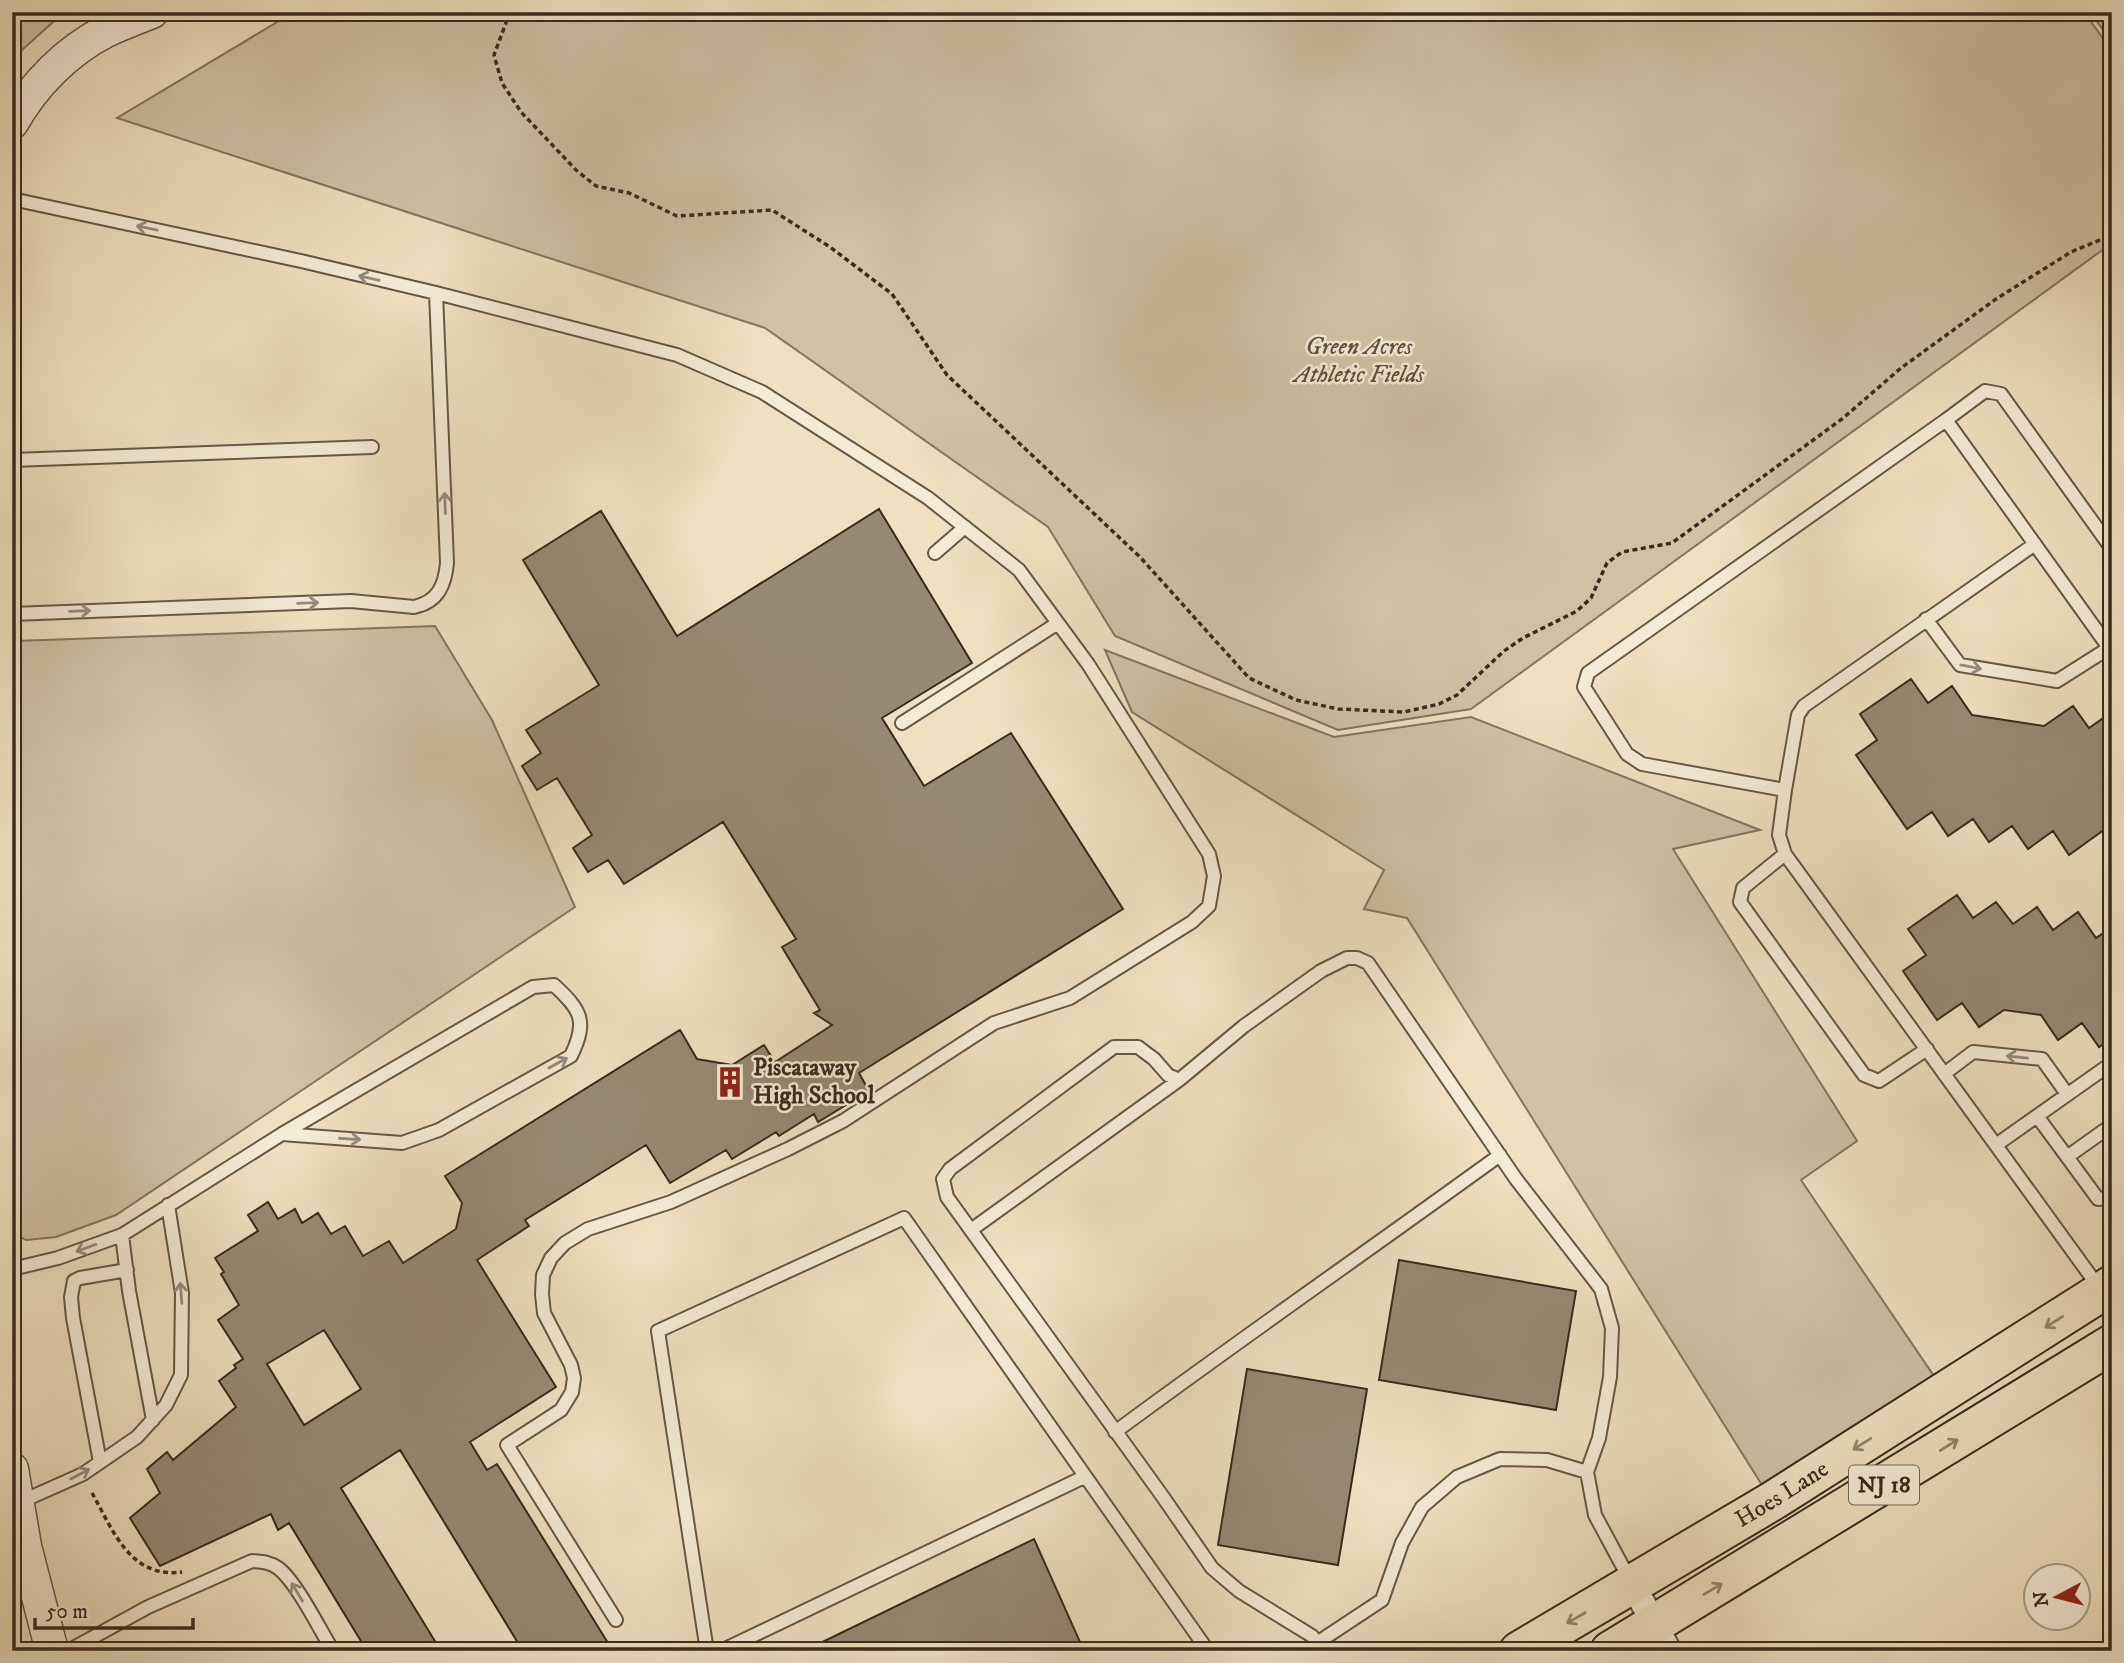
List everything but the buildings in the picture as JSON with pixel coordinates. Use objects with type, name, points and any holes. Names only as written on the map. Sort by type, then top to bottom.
[{"type":"highway","name":"Hoes Lane","points":[[1519,1651],[1774,1500],[2107,1288]]},
{"type":"highway","name":"Hoes Lane","points":[[1610,1651],[1662,1638],[2112,1344]]},
{"type":"street","points":[[12,123],[36,88],[59,63],[106,31],[152,12]]},
{"type":"street","points":[[12,1469],[25,1546],[52,1651]]},
{"type":"street","points":[[1633,1585],[1662,1638]]},
{"type":"lane","points":[[12,199],[300,261],[677,355],[762,392],[928,498],[1018,570],[1088,664],[1209,854],[1214,876],[1209,906],[1192,922],[1070,998],[994,1023],[843,1121],[671,1202],[588,1229],[565,1243],[551,1258],[543,1275],[544,1313],[571,1365],[574,1378],[572,1392],[561,1410],[507,1445],[616,1620]]},
{"type":"lane","points":[[12,614],[351,601],[414,607],[433,600],[446,580],[447,563],[436,293]]},
{"type":"lane","points":[[1785,790],[1642,764],[1627,754],[1584,687],[1588,673],[1984,391],[2001,394],[2112,549]]},
{"type":"lane","points":[[1926,619],[1960,665],[2057,681],[2110,650],[1946,420]]},
{"type":"lane","points":[[12,460],[372,447]]},
{"type":"lane","points":[[935,553],[965,527]]},
{"type":"lane","points":[[2035,544],[1804,706],[1798,715],[1779,835],[1785,854],[1996,1145],[2107,1288]]},
{"type":"lane","points":[[902,723],[1058,623]]},
{"type":"lane","points":[[1785,854],[1743,888],[1740,902],[1864,1075],[1879,1081],[1927,1049]]},
{"type":"lane","points":[[971,1230],[1179,1080],[1244,1026],[1321,971],[1347,958],[1357,958],[1368,963],[1500,1155],[1601,1290],[1612,1328],[1610,1377],[1599,1438],[1587,1472],[1595,1515],[1633,1585]]},
{"type":"lane","points":[[12,1269],[58,1258],[122,1235],[282,1134],[533,987],[554,985],[570,1000],[581,1020],[580,1038],[571,1056],[439,1130],[402,1143],[282,1134]]},
{"type":"lane","points":[[1179,1080],[1168,1075],[1154,1059],[1138,1047],[1114,1047],[950,1169],[943,1179],[947,1197],[1212,1568],[1239,1591],[1312,1636],[1320,1647],[1382,1600],[1402,1543],[1422,1507],[1457,1477],[1500,1460],[1547,1460],[1587,1472]]},
{"type":"lane","points":[[1944,1073],[1973,1052],[2042,1059],[2067,1094]]},
{"type":"lane","points":[[1996,1145],[2112,1063]]},
{"type":"lane","points":[[2037,1116],[2098,1199],[2112,1198]]},
{"type":"lane","points":[[2067,1157],[2112,1125]]},
{"type":"lane","points":[[1115,1432],[1215,1357],[1500,1155]]},
{"type":"lane","points":[[18,1503],[83,1474],[137,1437],[166,1405],[181,1375],[183,1342],[182,1293],[168,1205]]},
{"type":"lane","points":[[707,1651],[658,1331],[904,1218],[1208,1651]]},
{"type":"lane","points":[[122,1235],[140,1361],[153,1420]]},
{"type":"lane","points":[[100,1462],[71,1297],[74,1281],[80,1278],[127,1270]]},
{"type":"lane","points":[[721,1651],[1084,1477]]},
{"type":"lane","points":[[68,1651],[148,1607],[252,1561],[277,1567],[289,1578],[333,1651]]},
{"type":"path","points":[[510,12],[494,55],[502,83],[520,113],[576,170],[596,186],[629,193],[677,216],[772,210],[830,247],[892,294],[947,374],[1140,557],[1249,678],[1296,699],[1338,709],[1404,712],[1439,704],[1457,695],[1504,650],[1522,638],[1577,611],[1591,598],[1607,563],[1622,552],[1672,543],[1842,419],[1901,369],[1996,299],[2071,252],[2112,235]]},
{"type":"path","points":[[92,1493],[132,1559],[159,1572],[184,1572]]},
{"type":"green space","points":[[12,12],[61,12],[63,13],[12,59]]},
{"type":"green space","name":"Green Acres Athletic Fields","points":[[294,12],[2084,12],[2112,51],[2112,243],[1471,709],[1338,730],[1115,636],[1048,527],[765,328],[117,118]]},
{"type":"green space","points":[[2090,12],[2112,12],[2112,42]]},
{"type":"green space","points":[[435,626],[492,720],[575,907],[116,1215],[56,1237],[26,1240],[12,1232],[12,647],[15,641]]},
{"type":"green space","points":[[1105,650],[1334,737],[1471,717],[1760,830],[1673,849],[1857,1141],[1801,1180],[1940,1385],[1765,1490],[1407,918],[1364,909],[1384,870],[1132,712]]},
{"type":"place","name":"Piscataway High School","points":[[730,1082]]}]
